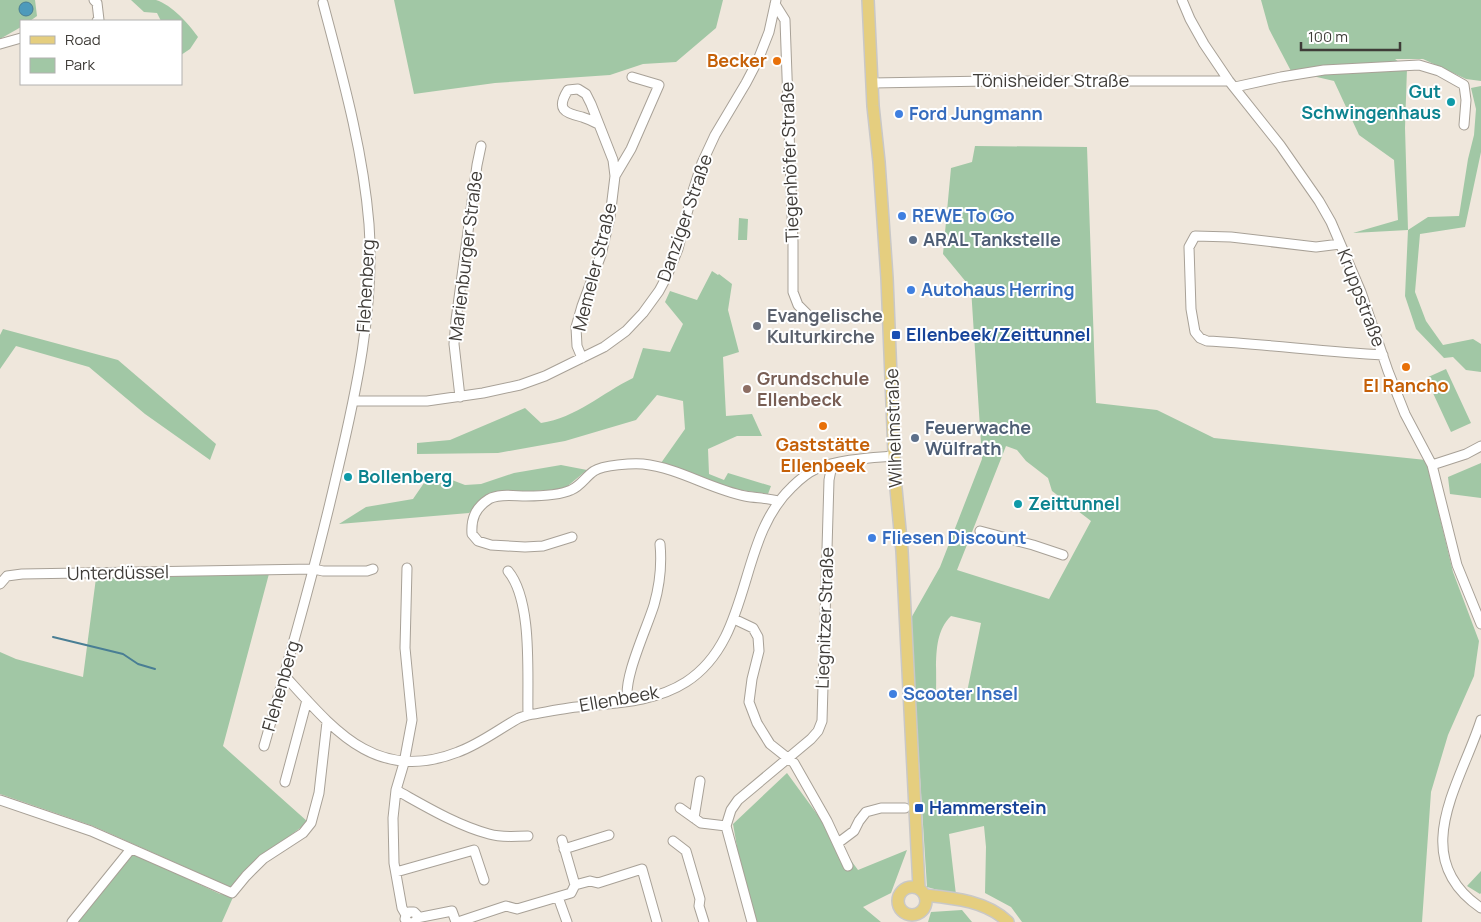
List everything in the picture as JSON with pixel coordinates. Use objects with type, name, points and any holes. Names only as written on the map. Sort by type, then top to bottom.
[{"type":"main road","name":"Wilhelmstraße","points":[[868,0],[872,83],[887,278],[894,456],[902,551],[920,905]]},
{"type":"main road","points":[[920,905],[951,899],[990,908],[1008,922]]},
{"type":"street","points":[[94,0],[97,3],[99,20]]},
{"type":"street","name":"Kruppstraße","points":[[1182,0],[1204,44],[1319,201],[1340,244],[1361,292],[1405,414],[1432,464],[1457,565],[1481,624]]},
{"type":"street","name":"Tiegenhöfer Straße","points":[[776,2],[785,20],[794,292],[798,305],[810,317]]},
{"type":"street","name":"Danziger Straße","points":[[353,401],[412,402],[460,397],[520,385],[545,376],[604,347],[626,331],[643,313],[668,276],[678,249],[702,163],[715,135],[758,60],[769,32],[776,2]]},
{"type":"street","name":"Flehenberg","points":[[264,746],[314,569],[353,401],[367,316],[370,266],[369,224],[357,142],[323,3]]},
{"type":"street","points":[[0,44],[20,38]]},
{"type":"street","name":"Tönisheider Straße","points":[[872,83],[989,81],[1232,84],[1324,70],[1419,65],[1439,71],[1464,85],[1466,100],[1464,125]]},
{"type":"street","name":"Memeler Straße","points":[[615,176],[631,148],[659,85],[632,77]]},
{"type":"street","name":"Memeler Straße","points":[[582,358],[577,346],[576,327],[601,255],[610,217],[615,176],[613,160],[592,104],[586,94],[578,89],[568,90],[562,100],[563,109],[568,114],[598,124]]},
{"type":"street","name":"Marienburger Straße","points":[[460,397],[454,344],[456,320],[469,218],[481,146]]},
{"type":"street","points":[[1340,244],[1316,247],[1231,237],[1195,236],[1188,247],[1193,328],[1200,338],[1207,341],[1383,355]]},
{"type":"street","points":[[1432,464],[1466,454],[1481,446]]},
{"type":"street","name":"Ellenbeek","points":[[284,675],[327,722],[355,744],[379,756],[404,763],[434,759],[458,752],[519,718],[528,715],[652,697],[685,683],[708,664],[719,648],[734,619],[756,546],[766,522],[778,501],[801,478],[816,469],[832,465],[864,458],[894,456]]},
{"type":"street","points":[[572,537],[543,546],[491,545],[478,541],[472,534],[473,516],[480,506],[490,498],[510,495],[540,495],[571,490],[594,471],[631,464],[647,465],[685,475],[745,496],[770,498],[778,501]]},
{"type":"street","name":"Liegnitzer Straße","points":[[726,826],[731,810],[738,800],[811,739],[818,731],[822,721],[829,480],[832,465]]},
{"type":"street","points":[[980,531],[1063,555]]},
{"type":"street","points":[[628,701],[627,689],[630,676],[654,603],[660,576],[662,562],[660,544]]},
{"type":"street","points":[[407,568],[405,648],[412,720],[404,763],[396,790],[393,818],[396,872],[402,908],[411,919],[452,911],[457,922],[506,906],[517,909],[571,893],[575,884],[563,845],[609,835]]},
{"type":"street","points":[[314,569],[367,571],[373,569]]},
{"type":"street","name":"Unterdüssel","points":[[0,584],[7,576],[22,574],[314,569]]},
{"type":"street","points":[[508,571],[519,591],[524,614],[527,646],[528,715]]},
{"type":"street","points":[[734,619],[753,628],[758,637],[759,651],[752,679],[750,702],[757,723],[770,744],[794,763],[838,843],[848,866]]},
{"type":"street","points":[[285,782],[307,700]]},
{"type":"street","points":[[1481,720],[1479,733],[1448,805],[1443,823],[1443,846],[1452,876],[1461,890],[1481,908]]},
{"type":"street","points":[[0,800],[91,831],[232,893],[263,859],[303,833],[311,823],[319,793],[327,722]]},
{"type":"street","points":[[694,818],[700,781]]},
{"type":"street","points":[[396,790],[475,830],[510,837],[528,836]]},
{"type":"street","points":[[680,808],[701,823],[726,826],[752,922]]},
{"type":"street","points":[[838,843],[854,830],[866,812],[881,808],[905,808]]},
{"type":"street","points":[[673,841],[686,851],[700,899],[699,906],[704,922]]},
{"type":"street","points":[[72,922],[131,849]]},
{"type":"street","points":[[396,872],[474,850],[484,880]]},
{"type":"street","points":[[575,884],[590,880],[598,883],[642,870],[657,922]]},
{"type":"street","points":[[558,897],[567,922]]},
{"type":"green space","points":[[0,0],[35,0],[37,16],[31,20],[20,20],[20,28],[0,39]]},
{"type":"green space","points":[[131,0],[156,0],[162,2],[174,10],[198,37],[190,49],[182,54],[182,20],[160,20],[157,13],[144,12]]},
{"type":"green space","points":[[394,0],[723,0],[716,28],[676,62],[643,64],[610,75],[495,83],[414,94]]},
{"type":"green space","points":[[1261,0],[1481,0],[1481,81],[1466,79],[1423,59],[1395,59],[1407,68],[1405,128],[1408,230],[1353,233],[1398,220],[1394,160],[1359,135],[1334,81],[1291,71],[1269,29]]},
{"type":"green space","points":[[1481,86],[1481,152],[1465,227],[1420,234],[1415,292],[1426,321],[1443,345],[1473,339],[1481,344],[1481,372],[1466,370],[1453,357],[1444,358],[1416,329],[1405,296],[1408,230],[1428,217],[1459,216],[1468,159],[1474,135],[1476,109],[1471,88]]},
{"type":"green space","points":[[975,146],[1087,147],[1096,403],[1157,410],[1214,438],[1426,460],[1453,572],[1479,641],[1474,676],[1448,735],[1431,792],[1422,922],[1022,922],[1011,907],[985,893],[986,847],[984,826],[949,834],[956,895],[927,887],[910,620],[940,567],[982,459],[971,288],[943,254],[951,168],[972,162]],"holes":[[[1006,446],[1017,450],[1026,461],[1048,478],[1052,491],[1091,521],[1049,599],[957,570]],[[951,616],[981,623],[966,697],[936,691],[938,641],[945,623]]]},
{"type":"green space","points":[[739,218],[748,219],[747,240],[738,240]]},
{"type":"green space","points":[[712,271],[732,284],[728,310],[739,352],[723,357],[726,416],[752,414],[762,436],[737,436],[708,449],[709,474],[724,480],[728,473],[771,486],[768,494],[727,488],[661,463],[685,429],[683,401],[657,395],[636,420],[565,441],[498,453],[417,454],[417,443],[450,440],[525,408],[541,423],[566,416],[633,378],[643,348],[670,352],[683,324],[665,302],[670,291],[697,300]]},
{"type":"green space","points":[[3,329],[118,360],[216,444],[210,460],[145,414],[89,367],[16,346],[0,369],[0,335]]},
{"type":"green space","points":[[1446,369],[1471,423],[1451,432],[1426,378]]},
{"type":"green space","points":[[1481,463],[1481,498],[1450,494],[1448,477]]},
{"type":"green space","points":[[561,465],[587,470],[564,489],[490,494],[469,513],[339,524],[366,507],[413,499],[426,480],[437,484],[452,480],[465,485],[481,484],[514,473]]},
{"type":"green space","points":[[270,570],[223,746],[308,822],[266,854],[232,888],[93,826],[0,794],[0,652],[16,659],[83,677],[96,578]]},
{"type":"green space","points":[[787,773],[858,870],[907,850],[891,893],[863,907],[881,922],[750,922],[733,824]]},
{"type":"green space","points":[[133,853],[220,894],[234,895],[222,922],[77,922]]},
{"type":"green space","points":[[1481,871],[1481,893],[1480,894],[1467,886]]},
{"type":"green space","points":[[962,910],[972,922],[928,922],[931,912]]},
{"type":"water","points":[[26,2],[31,4],[33,9],[31,14],[26,16],[21,14],[19,9],[21,4]]},
{"type":"waterway","points":[[53,637],[123,654],[138,664],[155,669]]},
{"type":"place","name":"Becker","points":[[777,61]]},
{"type":"place","name":"Gut Schwingenhaus","points":[[1451,102]]},
{"type":"place","name":"Ford Jungmann","points":[[899,114]]},
{"type":"place","name":"REWE To Go","points":[[902,216]]},
{"type":"place","name":"ARAL Tankstelle","points":[[913,240]]},
{"type":"place","name":"Autohaus Herring","points":[[911,290]]},
{"type":"place","name":"Evangelische Kulturkirche","points":[[757,326]]},
{"type":"place","name":"Ellenbeek/Zeittunnel","points":[[896,335]]},
{"type":"place","name":"El Rancho","points":[[1406,367]]},
{"type":"place","name":"Grundschule Ellenbeck","points":[[747,389]]},
{"type":"place","name":"Gaststätte Ellenbeek","points":[[823,426]]},
{"type":"place","name":"Feuerwache Wülfrath","points":[[915,438]]},
{"type":"place","name":"Bollenberg","points":[[348,477]]},
{"type":"place","name":"Zeittunnel","points":[[1018,504]]},
{"type":"place","name":"Fliesen Discount","points":[[872,538]]},
{"type":"place","name":"Scooter Insel","points":[[893,694]]},
{"type":"place","name":"Hammerstein","points":[[919,808]]}]
